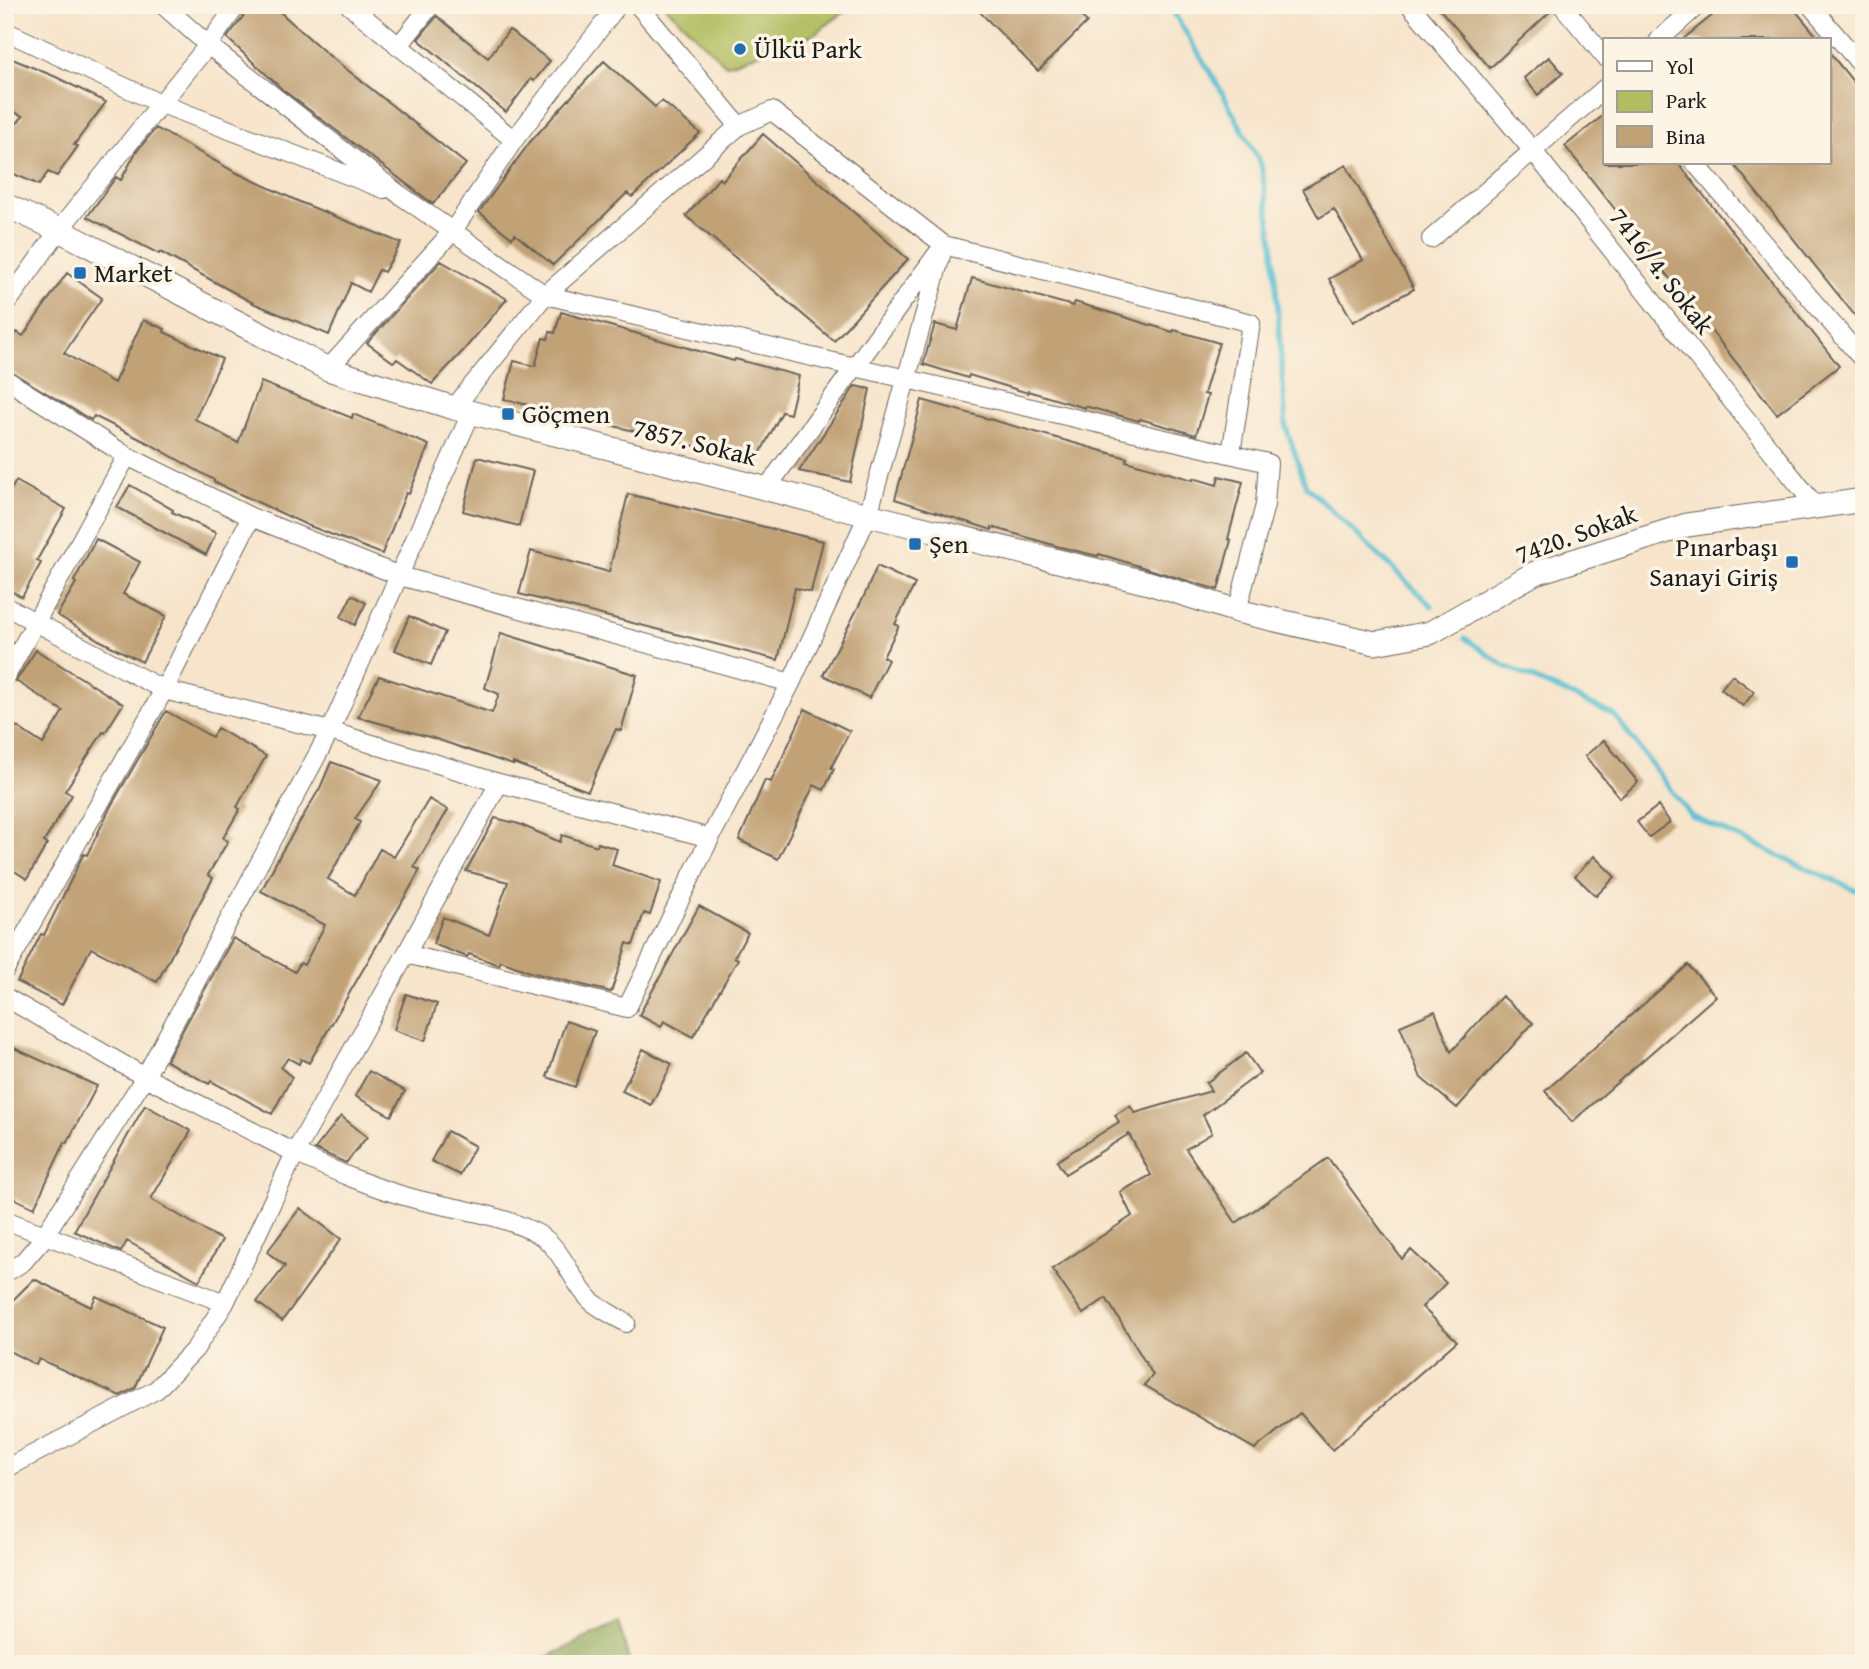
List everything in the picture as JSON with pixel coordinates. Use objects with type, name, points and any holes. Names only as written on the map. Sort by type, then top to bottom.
[{"type":"street","points":[[163,5],[208,45],[400,195],[545,295],[1268,463],[1265,505],[1237,611]]},
{"type":"street","points":[[5,306],[59,230],[237,5]]},
{"type":"street","points":[[349,5],[514,140]]},
{"type":"street","points":[[398,47],[431,5]]},
{"type":"street","points":[[328,369],[452,232],[514,140],[618,5]]},
{"type":"street","points":[[639,5],[739,126]]},
{"type":"street","name":"7416/4. Sokak","points":[[1410,5],[1533,151],[1817,508]]},
{"type":"street","points":[[1562,5],[1603,55]]},
{"type":"street","points":[[1661,38],[1698,5]]},
{"type":"street","points":[[1810,5],[1864,68]]},
{"type":"street","points":[[5,31],[159,103],[400,195]]},
{"type":"street","points":[[1431,239],[1603,90]]},
{"type":"street","points":[[5,1273],[23,1262],[44,1235],[145,1077],[330,731],[400,576],[463,411],[545,295],[739,126],[772,111],[944,245],[1251,323],[1231,454]]},
{"type":"street","points":[[1696,164],[1864,361]]},
{"type":"street","name":"7857. Sokak","points":[[5,205],[59,230],[328,369],[463,411],[1149,583],[1237,611]]},
{"type":"street","points":[[766,489],[944,245]]},
{"type":"street","points":[[406,954],[627,1008],[710,838],[791,683],[868,514],[944,245]]},
{"type":"street","points":[[5,379],[127,456],[251,517],[400,576],[791,683]]},
{"type":"street","points":[[5,678],[127,456]]},
{"type":"street","name":"7420. Sokak","points":[[1237,611],[1375,643],[1430,634],[1535,573],[1687,525],[1864,500]]},
{"type":"street","points":[[5,970],[164,690],[251,517]]},
{"type":"street","points":[[5,606],[164,690],[330,731],[499,783],[710,838]]},
{"type":"street","points":[[5,1469],[156,1390],[195,1349],[225,1303],[295,1153],[499,783]]},
{"type":"street","points":[[5,997],[145,1077],[349,1178],[412,1198],[513,1223],[541,1235],[556,1251],[572,1278],[591,1301],[626,1323]]},
{"type":"street","points":[[5,1220],[225,1303]]},
{"type":"green space","name":"Ülkü Park","points":[[664,5],[854,5],[814,34],[726,65]]},
{"type":"green space","points":[[619,1622],[630,1664],[532,1664]]},
{"type":"building","points":[[252,5],[272,5],[326,53],[466,164],[433,204],[283,90],[227,38]]},
{"type":"building","points":[[973,5],[1070,5],[1087,22],[1038,71]]},
{"type":"building","points":[[1436,5],[1551,5],[1552,10],[1490,68]]},
{"type":"building","points":[[1725,5],[1791,5],[1818,38],[1684,38]]},
{"type":"building","points":[[437,16],[488,58],[509,30],[550,61],[534,81],[531,79],[506,112],[418,39]]},
{"type":"building","points":[[1830,53],[1864,95],[1864,327],[1734,164],[1830,164]]},
{"type":"building","points":[[5,56],[106,102],[74,145],[78,146],[57,176],[48,172],[39,185],[5,170],[5,137],[23,116],[5,108]]},
{"type":"building","points":[[1549,57],[1563,73],[1538,95],[1524,78]]},
{"type":"building","points":[[604,61],[655,107],[662,101],[700,133],[632,197],[627,193],[553,265],[515,234],[512,238],[479,212],[530,142]]},
{"type":"building","points":[[1603,116],[1603,164],[1679,164],[1839,366],[1777,414],[1565,146]]},
{"type":"building","points":[[156,128],[235,172],[302,203],[401,243],[384,272],[379,270],[368,292],[351,283],[329,335],[253,303],[160,252],[159,254],[87,217],[116,177],[121,180],[136,152]]},
{"type":"building","points":[[763,134],[908,259],[834,341],[686,216],[719,178],[722,181]]},
{"type":"building","points":[[1346,165],[1414,289],[1353,322],[1329,279],[1363,260],[1334,209],[1319,218],[1303,189]]},
{"type":"building","points":[[441,261],[507,299],[432,384],[397,359],[393,362],[367,343]]},
{"type":"building","points":[[67,273],[102,298],[64,353],[114,383],[143,320],[165,329],[164,332],[222,359],[195,419],[238,443],[261,382],[352,418],[353,414],[429,445],[409,494],[406,493],[382,554],[307,525],[214,482],[148,443],[94,416],[91,420],[5,368],[5,347],[17,332],[23,336]]},
{"type":"building","points":[[972,278],[1073,306],[1075,302],[1219,343],[1204,394],[1208,395],[1196,435],[1028,393],[969,375],[968,378],[923,364],[935,324],[957,330]]},
{"type":"building","points":[[561,312],[734,361],[735,359],[799,376],[790,414],[782,412],[756,461],[504,399],[514,361],[535,366],[543,338],[548,339],[550,332],[555,333]]},
{"type":"building","points":[[855,386],[870,389],[850,482],[799,471]]},
{"type":"building","points":[[922,400],[1127,458],[1126,461],[1193,480],[1217,485],[1219,476],[1243,482],[1218,590],[1099,554],[1098,556],[1060,547],[992,527],[992,530],[895,499]]},
{"type":"building","points":[[477,457],[533,471],[519,526],[463,511]]},
{"type":"building","points":[[16,481],[66,509],[37,560],[41,563],[22,597],[5,588],[5,500]]},
{"type":"building","points":[[130,485],[173,510],[172,512],[216,533],[206,555],[117,507]]},
{"type":"building","points":[[628,494],[823,541],[811,592],[795,588],[778,660],[519,594],[531,551],[609,572]]},
{"type":"building","points":[[96,539],[140,562],[123,594],[166,616],[142,662],[57,615],[76,583],[74,581]]},
{"type":"building","points":[[877,566],[915,584],[895,624],[899,626],[883,657],[888,660],[869,698],[823,675]]},
{"type":"building","points":[[352,595],[366,603],[355,625],[341,617]]},
{"type":"building","points":[[409,616],[445,632],[431,665],[395,650]]},
{"type":"building","points":[[501,633],[637,675],[621,731],[616,729],[588,791],[513,763],[358,717],[379,676],[492,713],[499,694],[485,688]]},
{"type":"building","points":[[36,650],[123,704],[65,791],[72,795],[44,842],[47,844],[27,879],[5,865],[5,719],[43,744],[63,711],[16,681]]},
{"type":"building","points":[[1732,675],[1754,692],[1743,706],[1721,689]]},
{"type":"building","points":[[805,709],[850,731],[831,768],[834,769],[824,790],[814,785],[778,859],[739,840],[765,780],[771,782]]},
{"type":"building","points":[[166,711],[212,737],[217,728],[266,756],[223,838],[228,841],[208,875],[213,878],[157,982],[91,948],[62,1005],[17,982],[41,934],[44,935],[81,859],[84,854],[87,855],[111,806]]},
{"type":"building","points":[[1604,740],[1638,782],[1620,798],[1585,756]]},
{"type":"building","points":[[331,762],[382,780],[355,819],[360,822],[328,879],[355,895],[380,849],[394,857],[429,799],[448,810],[414,867],[420,870],[309,1063],[301,1059],[299,1064],[288,1058],[281,1068],[292,1077],[272,1114],[211,1081],[209,1084],[166,1061],[233,938],[295,972],[300,963],[304,965],[325,925],[261,891],[320,788]]},
{"type":"building","points":[[1658,806],[1670,822],[1649,837],[1637,822]]},
{"type":"building","points":[[495,818],[519,824],[560,842],[562,835],[617,849],[612,865],[661,882],[650,915],[644,913],[633,945],[627,943],[611,992],[530,972],[501,961],[499,965],[469,954],[467,957],[433,944],[443,917],[489,935],[508,882],[466,871]]},
{"type":"building","points":[[1594,856],[1615,877],[1596,896],[1575,876]]},
{"type":"building","points":[[699,906],[748,933],[734,957],[738,959],[693,1037],[664,1021],[661,1027],[639,1015]]},
{"type":"building","points":[[1688,965],[1716,996],[1572,1122],[1545,1091]]},
{"type":"building","points":[[406,994],[437,1004],[425,1041],[394,1030]]},
{"type":"building","points":[[1502,996],[1533,1023],[1457,1108],[1421,1078],[1400,1026],[1435,1011],[1451,1052]]},
{"type":"building","points":[[566,1021],[595,1031],[575,1087],[547,1077]]},
{"type":"building","points":[[5,1044],[97,1086],[67,1143],[65,1142],[34,1208],[5,1194]]},
{"type":"building","points":[[643,1049],[672,1064],[651,1105],[622,1091]]},
{"type":"building","points":[[1246,1053],[1260,1073],[1203,1115],[1212,1133],[1186,1149],[1236,1223],[1328,1158],[1402,1259],[1411,1250],[1446,1283],[1422,1307],[1457,1341],[1332,1450],[1300,1413],[1255,1449],[1144,1385],[1153,1375],[1106,1298],[1083,1314],[1052,1269],[1132,1216],[1120,1192],[1151,1175],[1129,1134],[1065,1174],[1057,1161],[1119,1122],[1115,1115],[1130,1106],[1135,1113],[1211,1091],[1206,1083]]},
{"type":"building","points":[[369,1071],[405,1091],[391,1116],[355,1096]]},
{"type":"building","points":[[145,1105],[191,1131],[151,1199],[222,1240],[199,1281],[127,1241],[121,1252],[74,1231]]},
{"type":"building","points":[[341,1116],[367,1137],[346,1163],[315,1149]]},
{"type":"building","points":[[447,1131],[475,1146],[460,1175],[431,1161]]},
{"type":"building","points":[[300,1208],[341,1239],[282,1321],[257,1302],[285,1266],[267,1252]]},
{"type":"building","points":[[34,1279],[91,1307],[96,1296],[163,1327],[135,1388],[120,1396],[39,1359],[36,1365],[5,1349],[5,1308]]},
{"type":"waterway","points":[[1169,5],[1215,80],[1261,164],[1273,243],[1286,427],[1306,486],[1432,606]]},
{"type":"waterway","points":[[1465,638],[1503,665],[1614,715],[1691,816],[1855,890],[1864,891]]},
{"type":"place","name":"Ülkü Park","points":[[740,49]]},
{"type":"place","name":"Market","points":[[80,273]]},
{"type":"place","name":"Göçmen","points":[[508,414]]},
{"type":"place","name":"Şen","points":[[915,544]]},
{"type":"place","name":"Pınarbaşı Sanayi Giriş","points":[[1792,562]]}]
